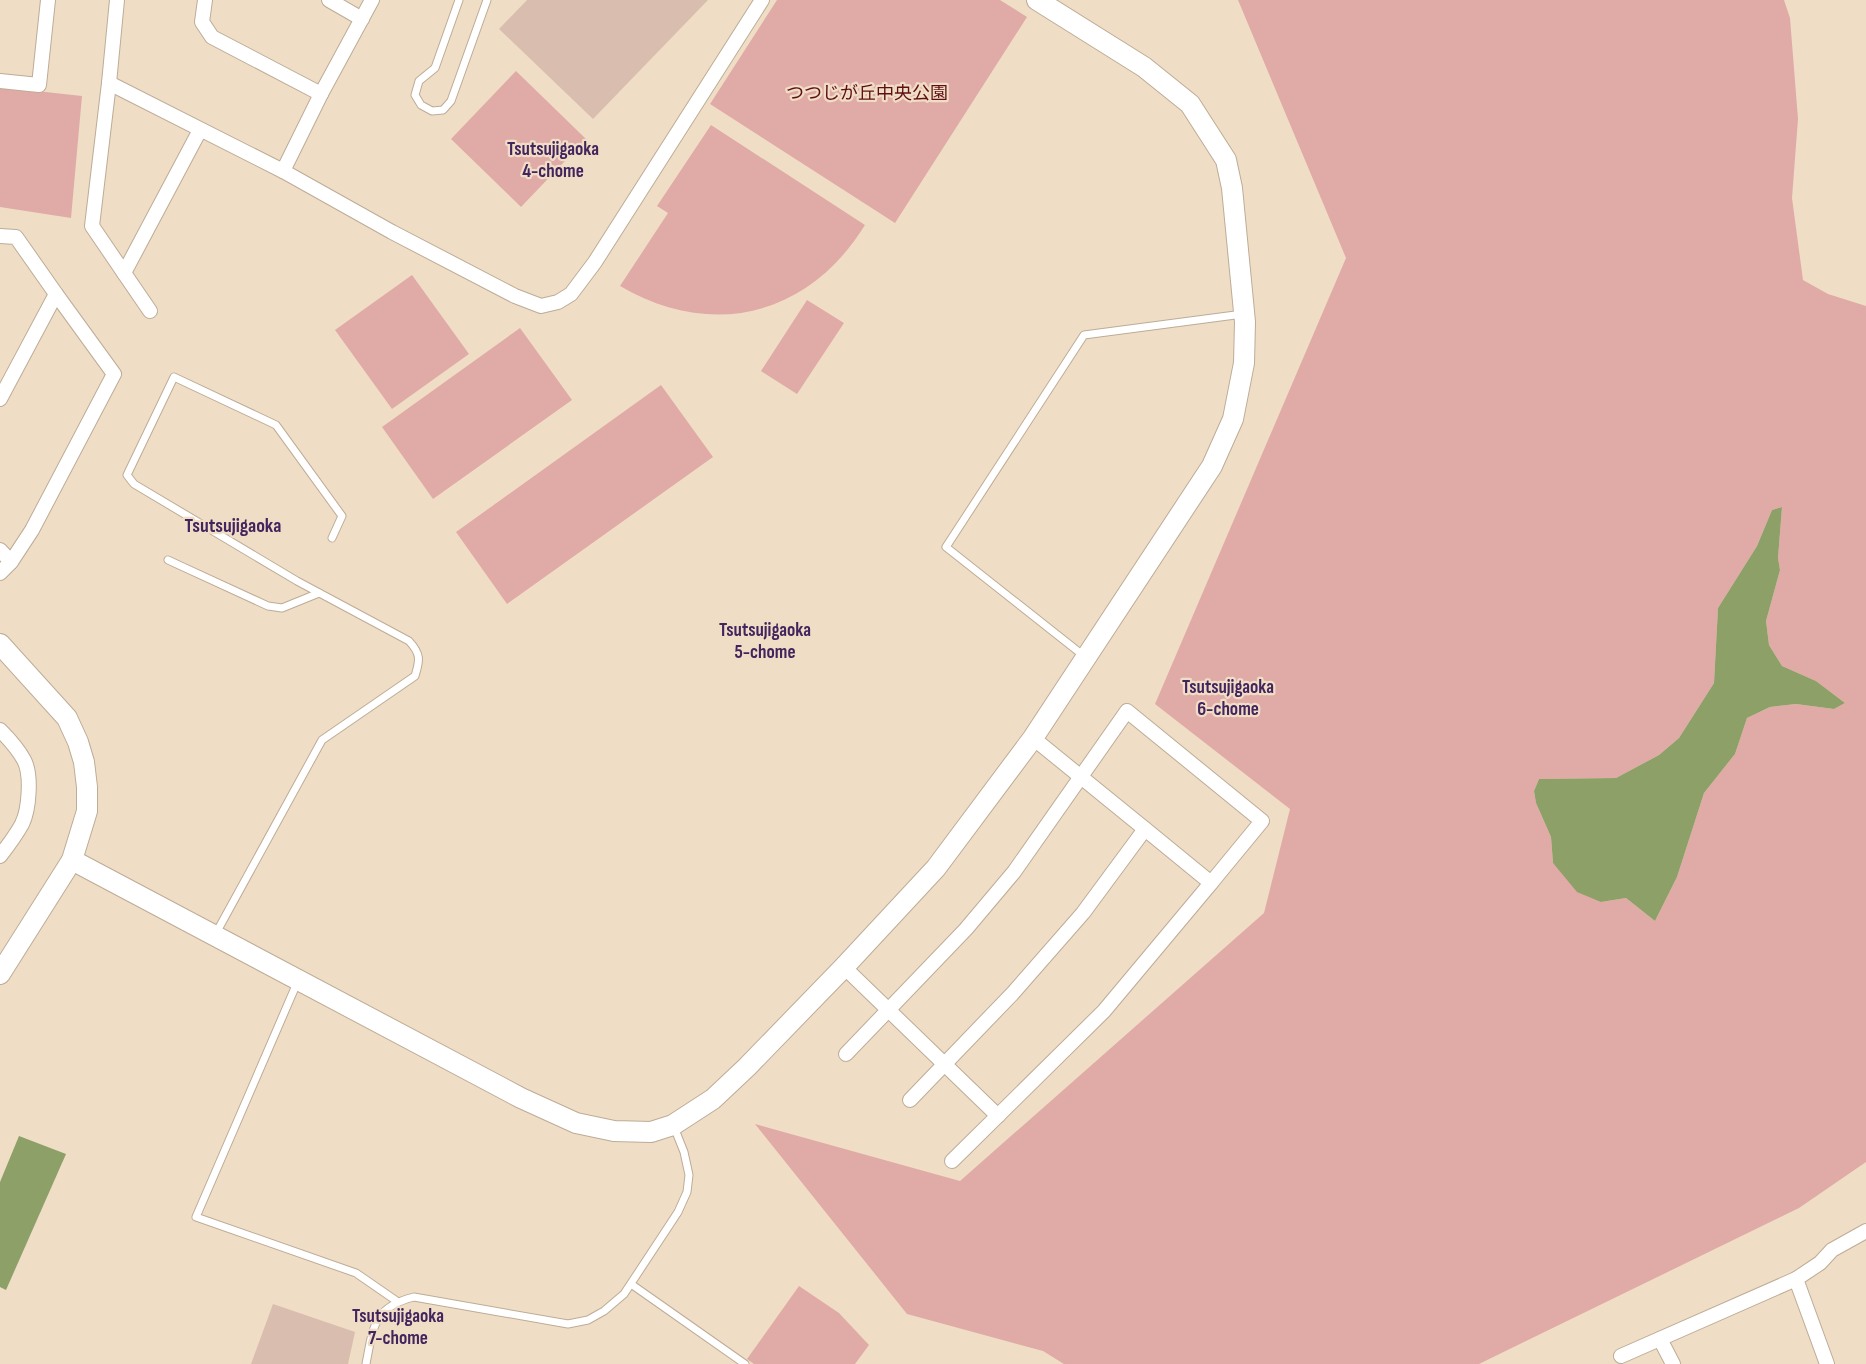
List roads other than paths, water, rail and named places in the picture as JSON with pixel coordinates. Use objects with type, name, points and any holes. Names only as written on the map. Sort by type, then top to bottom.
[{"type":"street","points":[[0,81],[39,85],[48,0]]},
{"type":"street","points":[[117,0],[92,226],[150,311]]},
{"type":"street","points":[[205,0],[202,22],[212,37],[321,94]]},
{"type":"street","points":[[329,0],[362,19]]},
{"type":"street","points":[[283,171],[321,94],[372,0]]},
{"type":"street","points":[[109,83],[283,171],[392,232],[515,296],[541,306],[558,302],[571,294],[595,262],[762,0]]},
{"type":"street","points":[[72,860],[521,1098],[576,1123],[614,1132],[651,1132],[673,1125],[713,1099],[844,967],[936,868],[1033,738],[1086,658],[1215,458],[1233,419],[1244,363],[1244,314],[1232,188],[1226,160],[1190,104],[1144,67],[1046,2]]},
{"type":"street","points":[[124,272],[200,130]]},
{"type":"street","points":[[0,236],[16,237],[114,374],[32,530],[11,562],[0,573]]},
{"type":"street","points":[[0,399],[56,294]]},
{"type":"street","points":[[0,550],[11,562]]},
{"type":"street","points":[[0,644],[67,718],[78,742],[84,762],[87,788],[87,811],[72,860],[0,974]]},
{"type":"street","points":[[846,1054],[966,929],[1008,879],[1127,711],[1262,821],[1104,1011],[952,1162]]},
{"type":"street","points":[[0,730],[11,741],[25,762],[29,783],[27,804],[22,824],[0,856]]},
{"type":"street","points":[[1033,738],[1211,883]]},
{"type":"street","points":[[910,1100],[1013,993],[1083,913],[1145,829]]},
{"type":"street","points":[[844,967],[998,1116]]},
{"type":"street","points":[[1621,1356],[1796,1279],[1820,1264],[1832,1250],[1866,1231]]},
{"type":"street","points":[[1796,1279],[1827,1364]]},
{"type":"street","points":[[1660,1339],[1673,1364]]},
{"type":"lane","points":[[459,0],[435,68],[419,81],[416,95],[421,104],[432,112],[443,110],[451,101],[487,0]]},
{"type":"lane","points":[[1086,658],[946,547],[1084,335],[1244,314]]},
{"type":"lane","points":[[215,936],[322,740],[415,676],[419,662],[417,650],[409,641],[320,593],[134,484],[127,475],[174,377],[276,425],[342,516],[332,538]]},
{"type":"lane","points":[[168,560],[268,606],[282,608],[320,593]]},
{"type":"lane","points":[[298,980],[196,1217],[356,1273],[398,1302]]},
{"type":"lane","points":[[366,1364],[374,1324],[387,1309],[398,1302],[414,1297],[568,1324],[588,1320],[604,1311],[624,1294],[631,1284],[678,1212],[687,1192],[689,1175],[684,1152],[673,1125]]},
{"type":"lane","points":[[631,1284],[745,1364]]},
{"type":"district","name":"Tsutsujigaoka 4-chome","points":[[553,160]]},
{"type":"district","name":"Tsutsujigaoka","points":[[233,526]]},
{"type":"district","name":"Tsutsujigaoka 5-chome","points":[[765,641]]},
{"type":"district","name":"Tsutsujigaoka 6-chome","points":[[1228,698]]},
{"type":"district","name":"Tsutsujigaoka 7-chome","points":[[398,1327]]},
{"type":"park label","name":"つつじが丘中央公園","points":[[867,93]]}]
